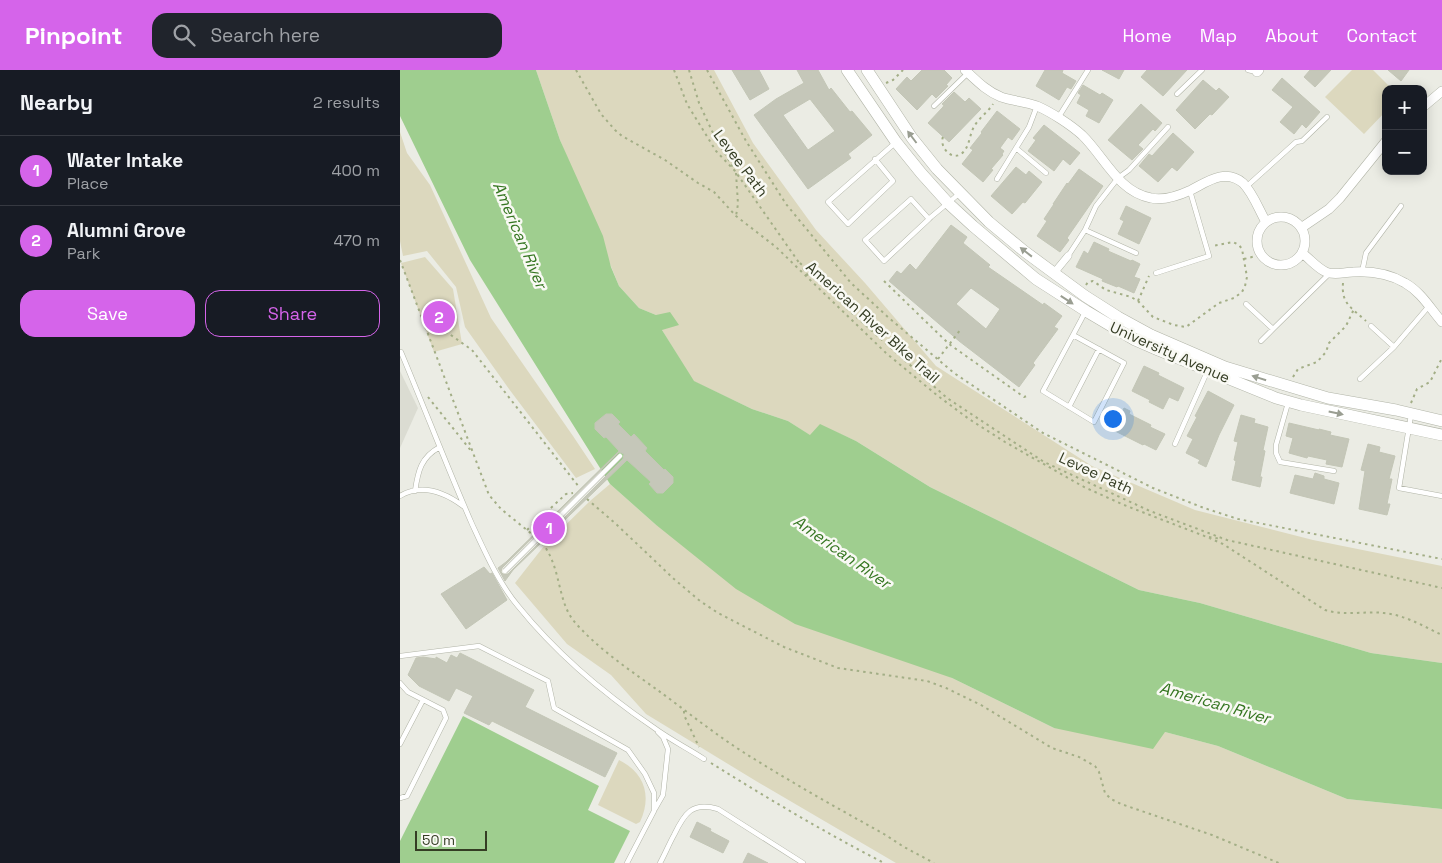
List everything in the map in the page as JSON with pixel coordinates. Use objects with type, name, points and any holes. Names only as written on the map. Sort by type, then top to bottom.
[{"type":"street","name":"University Avenue","points":[[847,70],[896,142],[948,203],[972,226],[1036,279],[1086,312],[1134,340],[1210,366],[1328,398],[1411,409],[1442,421]]},
{"type":"street","name":"University Avenue","points":[[867,70],[912,138],[937,169],[960,193],[989,222],[1092,300],[1151,336],[1288,402],[1442,435]]},
{"type":"street","points":[[966,72],[983,87],[997,95],[1038,106],[1058,118],[1082,135],[1118,178],[1138,193],[1150,198],[1163,199],[1190,190],[1212,178],[1223,176],[1234,178],[1246,187],[1266,222]]},
{"type":"street","points":[[1427,104],[1442,90]]},
{"type":"street","points":[[1301,228],[1330,209],[1356,180],[1382,145]]},
{"type":"street","points":[[1285,217],[1294,221],[1301,228],[1305,240],[1302,253],[1297,259],[1281,265],[1266,259],[1260,253],[1258,236],[1260,228],[1266,222],[1275,218],[1285,217]]},
{"type":"street","points":[[1302,253],[1317,266],[1330,273],[1362,272],[1384,274],[1404,282],[1419,294],[1442,320]]},
{"type":"street","points":[[1054,273],[1068,256]]},
{"type":"lane","points":[[1058,118],[1088,70]]},
{"type":"lane","points":[[1177,94],[1202,70]]},
{"type":"lane","points":[[934,106],[966,72]]},
{"type":"lane","points":[[997,179],[1029,127],[1038,106]]},
{"type":"lane","points":[[1246,187],[1296,142],[1302,141],[1327,117]]},
{"type":"lane","points":[[1068,256],[1085,230],[1096,206],[1118,178],[1129,170],[1168,127]]},
{"type":"lane","points":[[875,159],[893,180],[848,224],[828,202],[875,159],[896,142]]},
{"type":"lane","points":[[1016,148],[1046,173]]},
{"type":"lane","points":[[1156,273],[1209,256],[1190,190]]},
{"type":"lane","points":[[929,219],[911,199],[865,240],[884,261],[960,193]]},
{"type":"lane","points":[[1362,272],[1366,253],[1401,206]]},
{"type":"lane","points":[[1085,230],[1136,253]]},
{"type":"lane","points":[[1261,341],[1330,273]]},
{"type":"lane","points":[[1073,336],[1124,362],[1094,422],[1043,391],[1092,300]]},
{"type":"lane","points":[[1246,304],[1274,329]]},
{"type":"lane","points":[[1360,378],[1394,347],[1429,306]]},
{"type":"lane","points":[[1371,326],[1394,347]]},
{"type":"lane","points":[[1069,407],[1099,349]]},
{"type":"lane","points":[[401,352],[464,506],[498,578],[517,606],[562,655],[604,691],[654,728],[704,759]]},
{"type":"lane","points":[[1176,444],[1210,366]]},
{"type":"lane","points":[[1288,402],[1276,445],[1276,453],[1280,462],[1334,471]]},
{"type":"lane","points":[[1411,409],[1399,488],[1442,496]]},
{"type":"lane","points":[[416,491],[418,472],[431,452],[440,447]]},
{"type":"lane","points":[[498,578],[620,456]]},
{"type":"lane","points":[[400,496],[416,491],[436,491],[449,496],[464,506]]},
{"type":"lane","points":[[400,656],[479,646],[548,681],[554,708],[628,750],[645,774],[654,793],[654,811]]},
{"type":"lane","points":[[400,683],[408,692],[443,710],[446,718],[407,796],[400,798]]},
{"type":"lane","points":[[400,744],[423,700]]},
{"type":"lane","points":[[627,863],[663,795],[668,748],[663,737],[654,728]]},
{"type":"lane","points":[[660,863],[684,816],[694,808],[709,806],[718,809],[803,863]]},
{"type":"path","name":"American River Bike Trail","points":[[576,70],[601,114],[614,130],[714,192],[736,216],[776,247],[886,353],[961,413],[1005,442],[1084,486],[1124,505],[1207,537],[1244,557],[1308,601],[1325,610],[1339,613],[1369,612],[1396,614],[1442,635]]},
{"type":"path","name":"Levee Path","points":[[674,70],[687,104],[716,151],[735,171],[812,283]]},
{"type":"path","points":[[689,70],[700,104],[712,131],[735,171],[738,204],[736,216]]},
{"type":"path","points":[[706,70],[746,140],[786,204],[851,283],[954,373],[1043,433],[1153,488],[1238,519],[1442,559]]},
{"type":"path","points":[[884,84],[893,80],[903,70]]},
{"type":"path","points":[[943,137],[941,141],[942,147],[946,151],[957,156],[961,154],[965,150],[974,127],[989,110],[997,95]]},
{"type":"path","points":[[1086,285],[1088,282],[1094,281],[1106,290],[1131,297],[1138,301],[1153,317],[1186,327],[1219,303],[1234,298],[1242,292],[1247,278],[1242,249],[1239,245],[1233,242],[1226,242],[1206,247]]},
{"type":"path","points":[[1244,259],[1256,256]]},
{"type":"path","points":[[400,260],[489,495],[493,501],[533,535]]},
{"type":"path","name":"Levee Path","points":[[800,264],[947,398],[1044,462],[1150,511],[1227,540],[1442,588]]},
{"type":"path","points":[[1138,301],[1149,276],[1156,273]]},
{"type":"path","points":[[1343,273],[1342,291],[1345,302],[1371,326]]},
{"type":"path","points":[[884,281],[949,344],[1024,397],[1027,396]]},
{"type":"path","points":[[1292,379],[1298,369],[1317,362],[1326,352],[1329,343],[1346,326],[1354,309]]},
{"type":"path","points":[[422,320],[448,333],[472,350],[590,501]]},
{"type":"path","points":[[1163,328],[1166,322]]},
{"type":"path","points":[[938,359],[961,329]]},
{"type":"path","points":[[1411,409],[1417,389],[1430,382],[1442,358]]},
{"type":"path","points":[[426,395],[474,454]]},
{"type":"path","points":[[527,530],[566,494],[579,492]]},
{"type":"path","points":[[584,496],[674,579],[700,601],[718,613],[784,647],[838,668],[927,681],[946,688],[981,705],[1052,748],[1079,757],[1095,766],[1106,793],[1111,799],[1212,835],[1279,863]]},
{"type":"path","points":[[1207,537],[1227,540]]},
{"type":"path","points":[[539,541],[549,553],[556,568],[567,610],[572,619],[587,635],[626,668],[744,752],[934,863]]},
{"type":"path","points":[[684,710],[684,715],[704,759],[848,845],[884,863]]},
{"type":"shaded area","points":[[536,70],[714,70],[753,143],[816,230],[865,283],[936,366],[1092,466],[1195,510],[1313,540],[1442,566],[1442,663],[1371,653],[1200,603],[1139,590],[930,487],[856,441],[820,425],[811,436],[788,421],[752,409],[693,381],[662,330],[656,315],[639,308],[619,286],[560,140]]},
{"type":"shaded area","points":[[1352,70],[1373,70],[1388,85],[1382,85],[1382,115],[1364,134],[1325,97]]},
{"type":"shaded area","points":[[400,132],[407,153],[430,185],[491,318],[595,469],[576,478],[465,327],[456,287],[427,251],[403,256],[400,241]]},
{"type":"shaded area","points":[[425,257],[453,289],[462,344],[434,352],[401,263]]},
{"type":"shaded area","points":[[400,371],[418,408],[400,448]]},
{"type":"shaded area","points":[[610,484],[655,524],[952,678],[1054,728],[1165,732],[1218,746],[1347,799],[1442,809],[1442,863],[896,863],[646,714],[611,675],[567,644],[515,583],[544,546]]},
{"type":"shaded area","points":[[619,760],[635,772],[644,786],[644,812],[640,822],[636,824],[598,805]]},
{"type":"water","name":"American River","points":[[400,70],[536,70],[560,140],[603,236],[611,267],[619,286],[639,308],[656,315],[670,312],[679,325],[662,330],[694,381],[752,409],[788,421],[810,435],[820,424],[856,441],[930,487],[1139,590],[1200,603],[1371,653],[1442,663],[1442,809],[1347,799],[1218,746],[1165,732],[1153,749],[1054,728],[952,678],[795,624],[736,589],[655,524],[610,484],[470,260],[400,116]]},
{"type":"water","points":[[463,716],[599,786],[588,810],[630,831],[614,863],[400,863],[400,841]]},
{"type":"building","points":[[732,70],[759,70],[769,89],[750,100]]},
{"type":"building","points":[[797,70],[818,70],[829,90],[831,88],[872,135],[848,154],[851,158],[808,189],[754,115],[776,99],[804,83]],"holes":[[[810,99],[835,131],[808,150],[783,115]]]},
{"type":"building","points":[[922,70],[944,70],[952,78],[946,85],[948,86],[936,98],[932,94],[917,110],[896,89],[907,77],[911,81]]},
{"type":"building","points":[[1045,70],[1063,70],[1062,73],[1076,81],[1071,89],[1067,87],[1059,100],[1036,86]]},
{"type":"building","points":[[1102,70],[1124,70],[1119,79]]},
{"type":"building","points":[[1147,70],[1187,70],[1163,96],[1141,77]]},
{"type":"building","points":[[1310,70],[1331,70],[1315,87],[1304,77]]},
{"type":"building","points":[[1388,70],[1409,70],[1401,81]]},
{"type":"building","points":[[1282,78],[1320,112],[1306,128],[1302,124],[1294,134],[1280,122],[1293,107],[1272,90]]},
{"type":"building","points":[[1203,80],[1216,91],[1219,88],[1229,97],[1195,129],[1176,110]]},
{"type":"building","points":[[1083,85],[1113,100],[1099,123],[1086,116],[1089,110],[1077,103],[1081,95],[1078,93]]},
{"type":"building","points":[[954,92],[965,102],[969,98],[981,109],[949,142],[928,123]]},
{"type":"building","points":[[1141,104],[1162,123],[1155,131],[1153,129],[1138,145],[1143,149],[1132,160],[1108,140]]},
{"type":"building","points":[[997,111],[1020,129],[1012,140],[1008,137],[1000,148],[1004,151],[1003,155],[983,182],[962,164],[973,150],[970,148]]},
{"type":"building","points":[[1044,125],[1080,153],[1070,165],[1063,159],[1054,171],[1028,151],[1036,140],[1033,138]]},
{"type":"building","points":[[1173,133],[1194,152],[1177,171],[1172,167],[1158,182],[1139,166],[1149,154],[1152,156]]},
{"type":"building","points":[[1016,167],[1026,175],[1029,171],[1042,182],[1025,203],[1023,202],[1012,214],[991,196]]},
{"type":"building","points":[[1079,169],[1103,186],[1067,238],[1069,240],[1060,252],[1037,236],[1047,221],[1044,219],[1053,204]]},
{"type":"building","points":[[1126,206],[1151,218],[1139,244],[1118,234],[1124,221],[1120,219]]},
{"type":"building","points":[[951,225],[967,237],[963,243],[990,265],[988,267],[1062,316],[1054,327],[1058,329],[1033,363],[1035,365],[1019,387],[959,341],[889,281],[897,271],[901,274],[910,264],[916,270]],"holes":[[[971,288],[1000,309],[986,329],[956,304]]]},
{"type":"building","points":[[1094,242],[1109,249],[1108,251],[1140,264],[1134,277],[1140,279],[1134,293],[1102,281],[1103,279],[1076,267],[1084,251],[1088,254]]},
{"type":"building","points":[[1144,366],[1184,388],[1178,401],[1169,397],[1163,409],[1132,391]]},
{"type":"building","points":[[1208,391],[1234,405],[1206,467],[1198,463],[1200,460],[1186,453],[1193,439],[1187,436]]},
{"type":"building","points":[[1124,408],[1130,411],[1129,414],[1165,434],[1156,450],[1113,430]]},
{"type":"building","points":[[606,414],[612,414],[620,422],[618,424],[631,437],[634,434],[647,448],[645,451],[673,477],[673,483],[663,493],[657,493],[649,484],[651,482],[627,460],[513,570],[505,581],[498,568],[619,451],[606,437],[604,438],[595,429],[595,423]],"holes":[[[619,452],[624,454],[623,459],[508,574],[501,572],[502,568]]]},
{"type":"building","points":[[1241,415],[1255,419],[1254,423],[1268,427],[1263,450],[1265,451],[1260,487],[1232,480],[1238,442],[1234,441]]},
{"type":"building","points":[[1289,423],[1331,432],[1330,435],[1349,439],[1342,467],[1326,464],[1327,460],[1308,456],[1307,458],[1289,453],[1293,438],[1286,436]]},
{"type":"building","points":[[1368,444],[1380,447],[1379,452],[1395,456],[1389,479],[1392,479],[1387,504],[1390,504],[1387,515],[1359,509],[1365,471],[1361,470]]},
{"type":"building","points":[[1315,473],[1324,476],[1324,479],[1339,483],[1334,504],[1290,493],[1295,475],[1313,479]]},
{"type":"building","points":[[484,567],[490,574],[492,573],[507,600],[466,629],[441,594]]},
{"type":"building","points":[[460,653],[534,690],[525,707],[617,753],[605,777],[492,721],[489,725],[464,713],[473,696],[456,688],[449,701],[419,686],[408,675],[416,658],[436,659],[436,657],[447,663],[451,655],[457,658]]},
{"type":"building","points":[[697,822],[729,841],[723,853],[690,837]]},
{"type":"building","points":[[748,853],[768,863],[743,863]]},
{"type":"place","name":"Alumni Grove","points":[[439,317]]},
{"type":"place","name":"Water Intake","points":[[549,528]]}]
